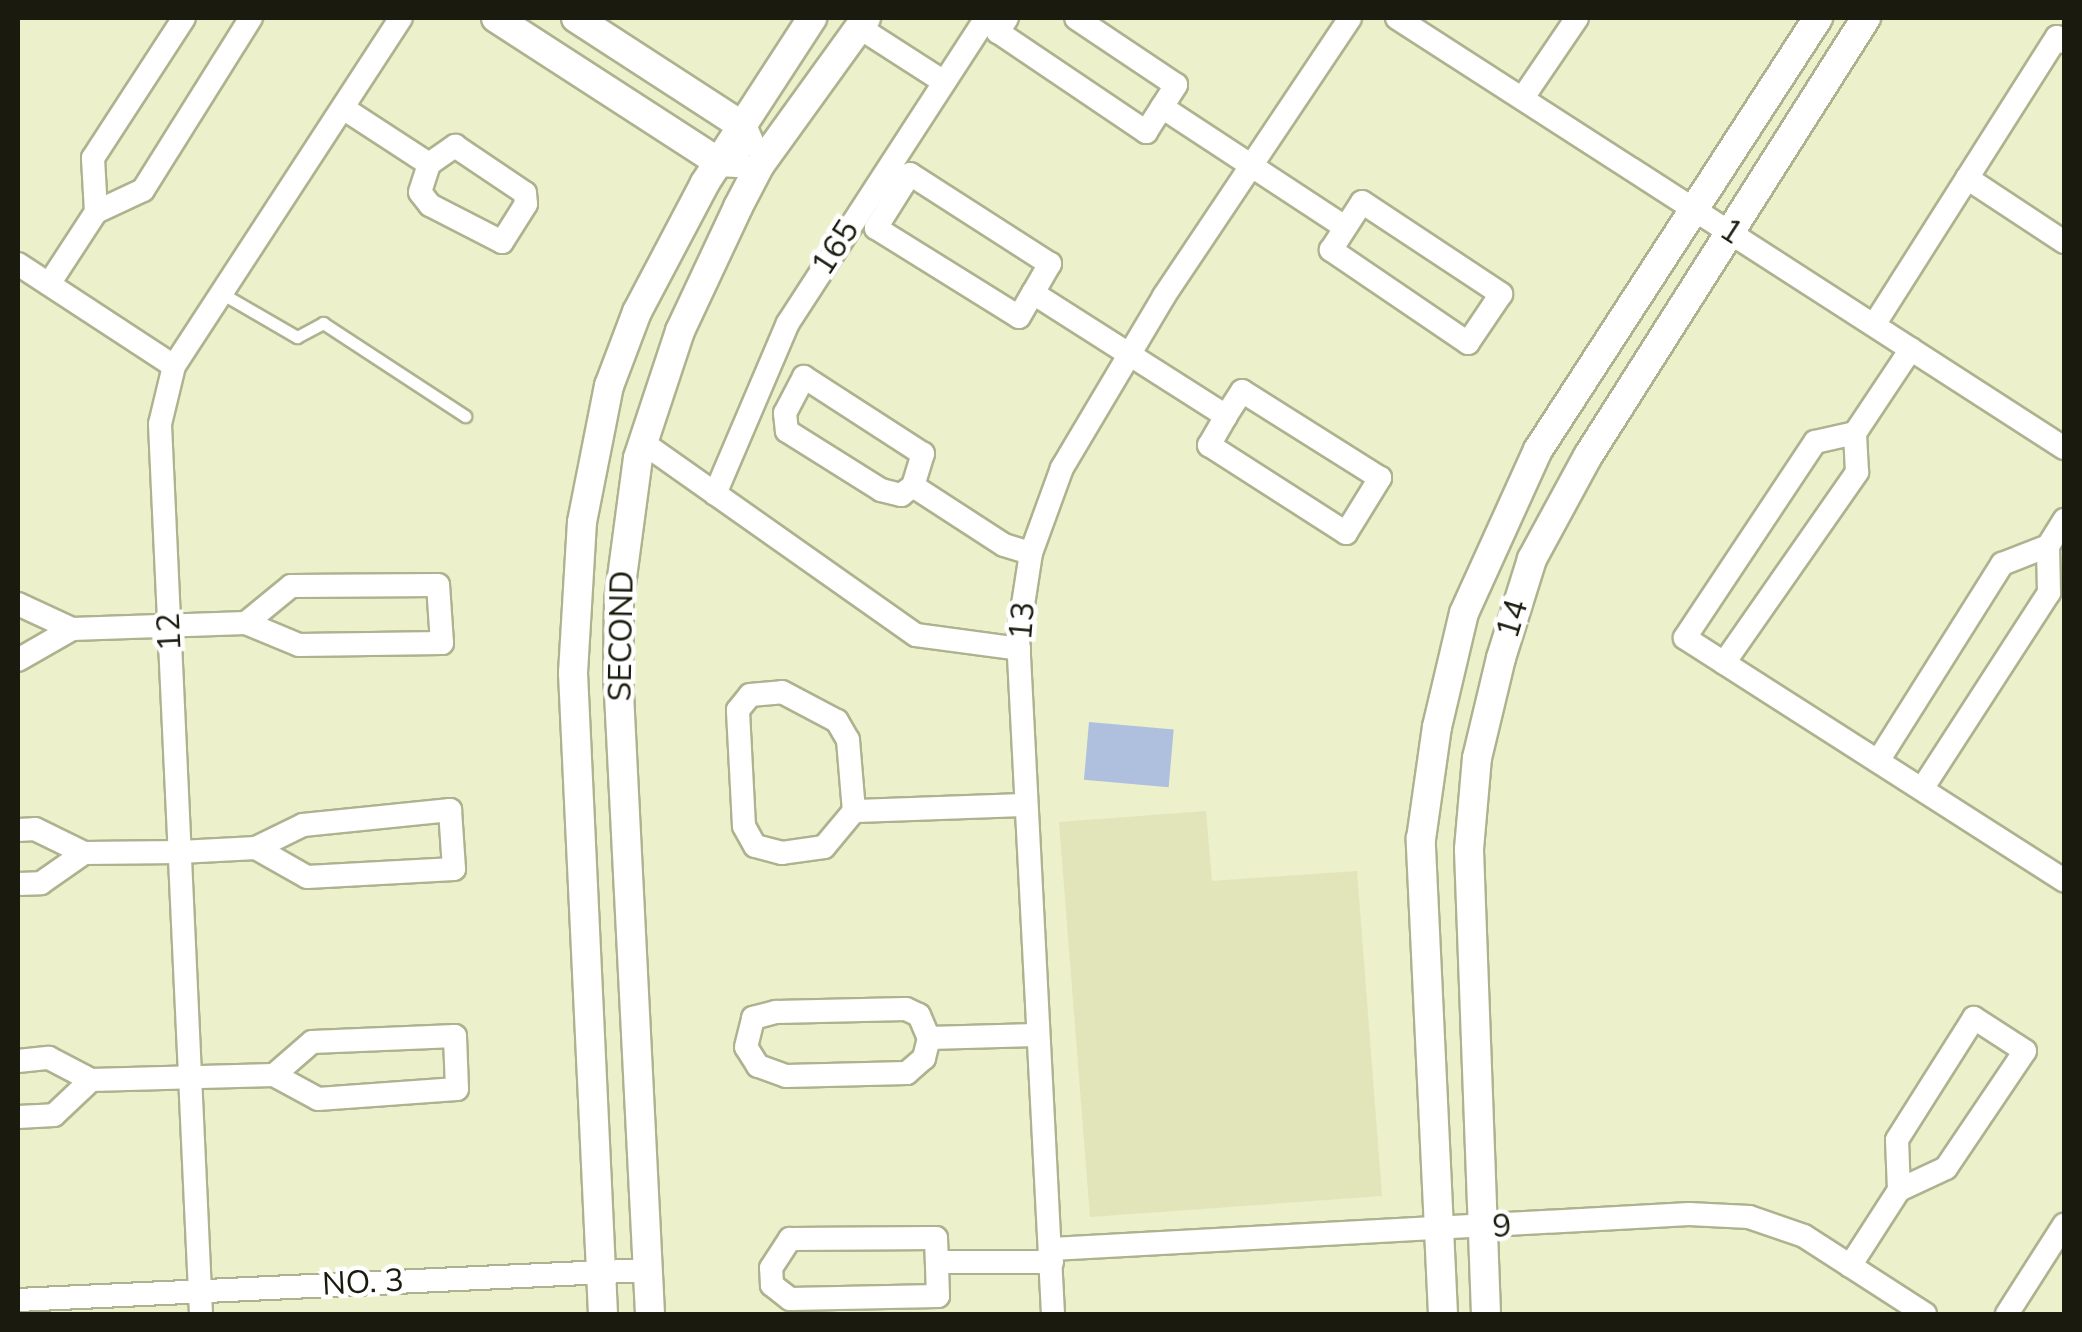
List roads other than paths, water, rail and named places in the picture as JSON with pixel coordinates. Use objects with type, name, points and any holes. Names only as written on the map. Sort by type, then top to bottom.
[{"type":"street","points":[[96,212],[93,158],[184,18]]},
{"type":"street","points":[[49,284],[96,212],[143,190],[251,18]]},
{"type":"street","name":"12","points":[[200,1303],[160,424],[174,366],[401,18]]},
{"type":"street","points":[[496,18],[718,162],[760,165],[742,126],[576,18]]},
{"type":"street","name":"SECOND","points":[[603,1314],[574,596],[609,386],[651,282],[718,162],[812,18]]},
{"type":"street","name":"165","points":[[715,494],[788,323],[986,18]]},
{"type":"street","points":[[1007,18],[998,32],[1146,132],[1176,85],[1076,18]]},
{"type":"street","name":"13","points":[[1054,1314],[1036,1035],[1019,649],[1031,553],[1062,468],[1129,355],[1350,18]]},
{"type":"street","name":"1","points":[[1397,18],[1524,96],[2064,448]]},
{"type":"street","points":[[1524,96],[1578,18]]},
{"type":"street","name":"14","points":[[1443,1314],[1422,839],[1437,727],[1464,613],[1538,450],[1818,18]]},
{"type":"street","name":"14","points":[[1486,1314],[1469,849],[1478,758],[1501,658],[1532,559],[1588,456],[1866,18]]},
{"type":"street","points":[[863,22],[944,82]]},
{"type":"street","name":"SECOND","points":[[650,1314],[618,674],[618,600],[642,442],[680,330],[760,165],[863,22]]},
{"type":"street","points":[[1874,325],[2057,37],[2064,42]]},
{"type":"street","points":[[1162,107],[1345,227]]},
{"type":"street","points":[[342,108],[429,164]]},
{"type":"street","points":[[460,147],[522,188],[526,204],[507,238],[492,242],[430,205],[418,187],[429,164],[443,150],[460,147]]},
{"type":"street","points":[[910,174],[1050,264],[1033,293],[1019,317],[876,228],[910,174]]},
{"type":"street","points":[[1967,178],[2064,242]]},
{"type":"street","points":[[1362,202],[1501,294],[1468,343],[1331,250],[1345,227],[1362,202]]},
{"type":"street","points":[[18,264],[174,366]]},
{"type":"street","points":[[1033,293],[1226,416]]},
{"type":"street","points":[[1724,663],[1856,472],[1855,433],[1911,349]]},
{"type":"street","points":[[804,376],[924,454],[913,486],[901,495],[881,490],[787,431],[785,413],[804,376]]},
{"type":"street","points":[[1242,391],[1380,478],[1346,532],[1209,445],[1226,416],[1242,391]]},
{"type":"street","points":[[1855,433],[1815,442],[1684,638],[2064,880]]},
{"type":"street","points":[[642,442],[916,635],[1019,649]]},
{"type":"street","points":[[913,486],[1004,545],[1031,553]]},
{"type":"street","points":[[1922,789],[2049,593],[2048,546],[2064,520]]},
{"type":"street","points":[[1878,761],[2002,564],[2048,546]]},
{"type":"street","points":[[18,604],[72,629],[246,624],[299,645],[442,642],[438,585],[291,586],[246,624]]},
{"type":"street","points":[[18,660],[72,629]]},
{"type":"street","points":[[854,812],[848,740],[837,721],[782,692],[750,695],[738,710],[744,826],[755,846],[782,853],[824,847],[854,812],[1026,806]]},
{"type":"street","points":[[18,830],[35,829],[84,853],[180,852],[256,848],[303,825],[450,810],[454,869],[307,877],[256,848]]},
{"type":"street","points":[[18,884],[41,883],[84,853]]},
{"type":"street","points":[[906,1009],[919,1014],[928,1038],[924,1058],[907,1072],[786,1076],[758,1066],[746,1047],[753,1018],[776,1012],[906,1009]]},
{"type":"street","points":[[1850,1266],[1899,1190],[1946,1168],[2025,1052],[1974,1018],[1897,1140],[1899,1190]]},
{"type":"street","points":[[928,1038],[1036,1035]]},
{"type":"street","points":[[18,1060],[49,1058],[92,1080],[274,1076],[318,1099],[457,1089],[456,1036],[312,1042],[274,1076]]},
{"type":"street","points":[[18,1117],[54,1115],[92,1080]]},
{"type":"street","name":"9","points":[[938,1262],[1439,1229],[1750,1217],[1804,1236],[1926,1314]]},
{"type":"street","points":[[2008,1314],[2064,1225]]},
{"type":"street","points":[[936,1238],[938,1262],[938,1296],[790,1299],[772,1286],[771,1268],[790,1239],[936,1238]]},
{"type":"street","name":"NO. 3","points":[[18,1300],[200,1303],[648,1270]]},
{"type":"lane","points":[[221,293],[297,336],[322,324],[465,416]]}]
